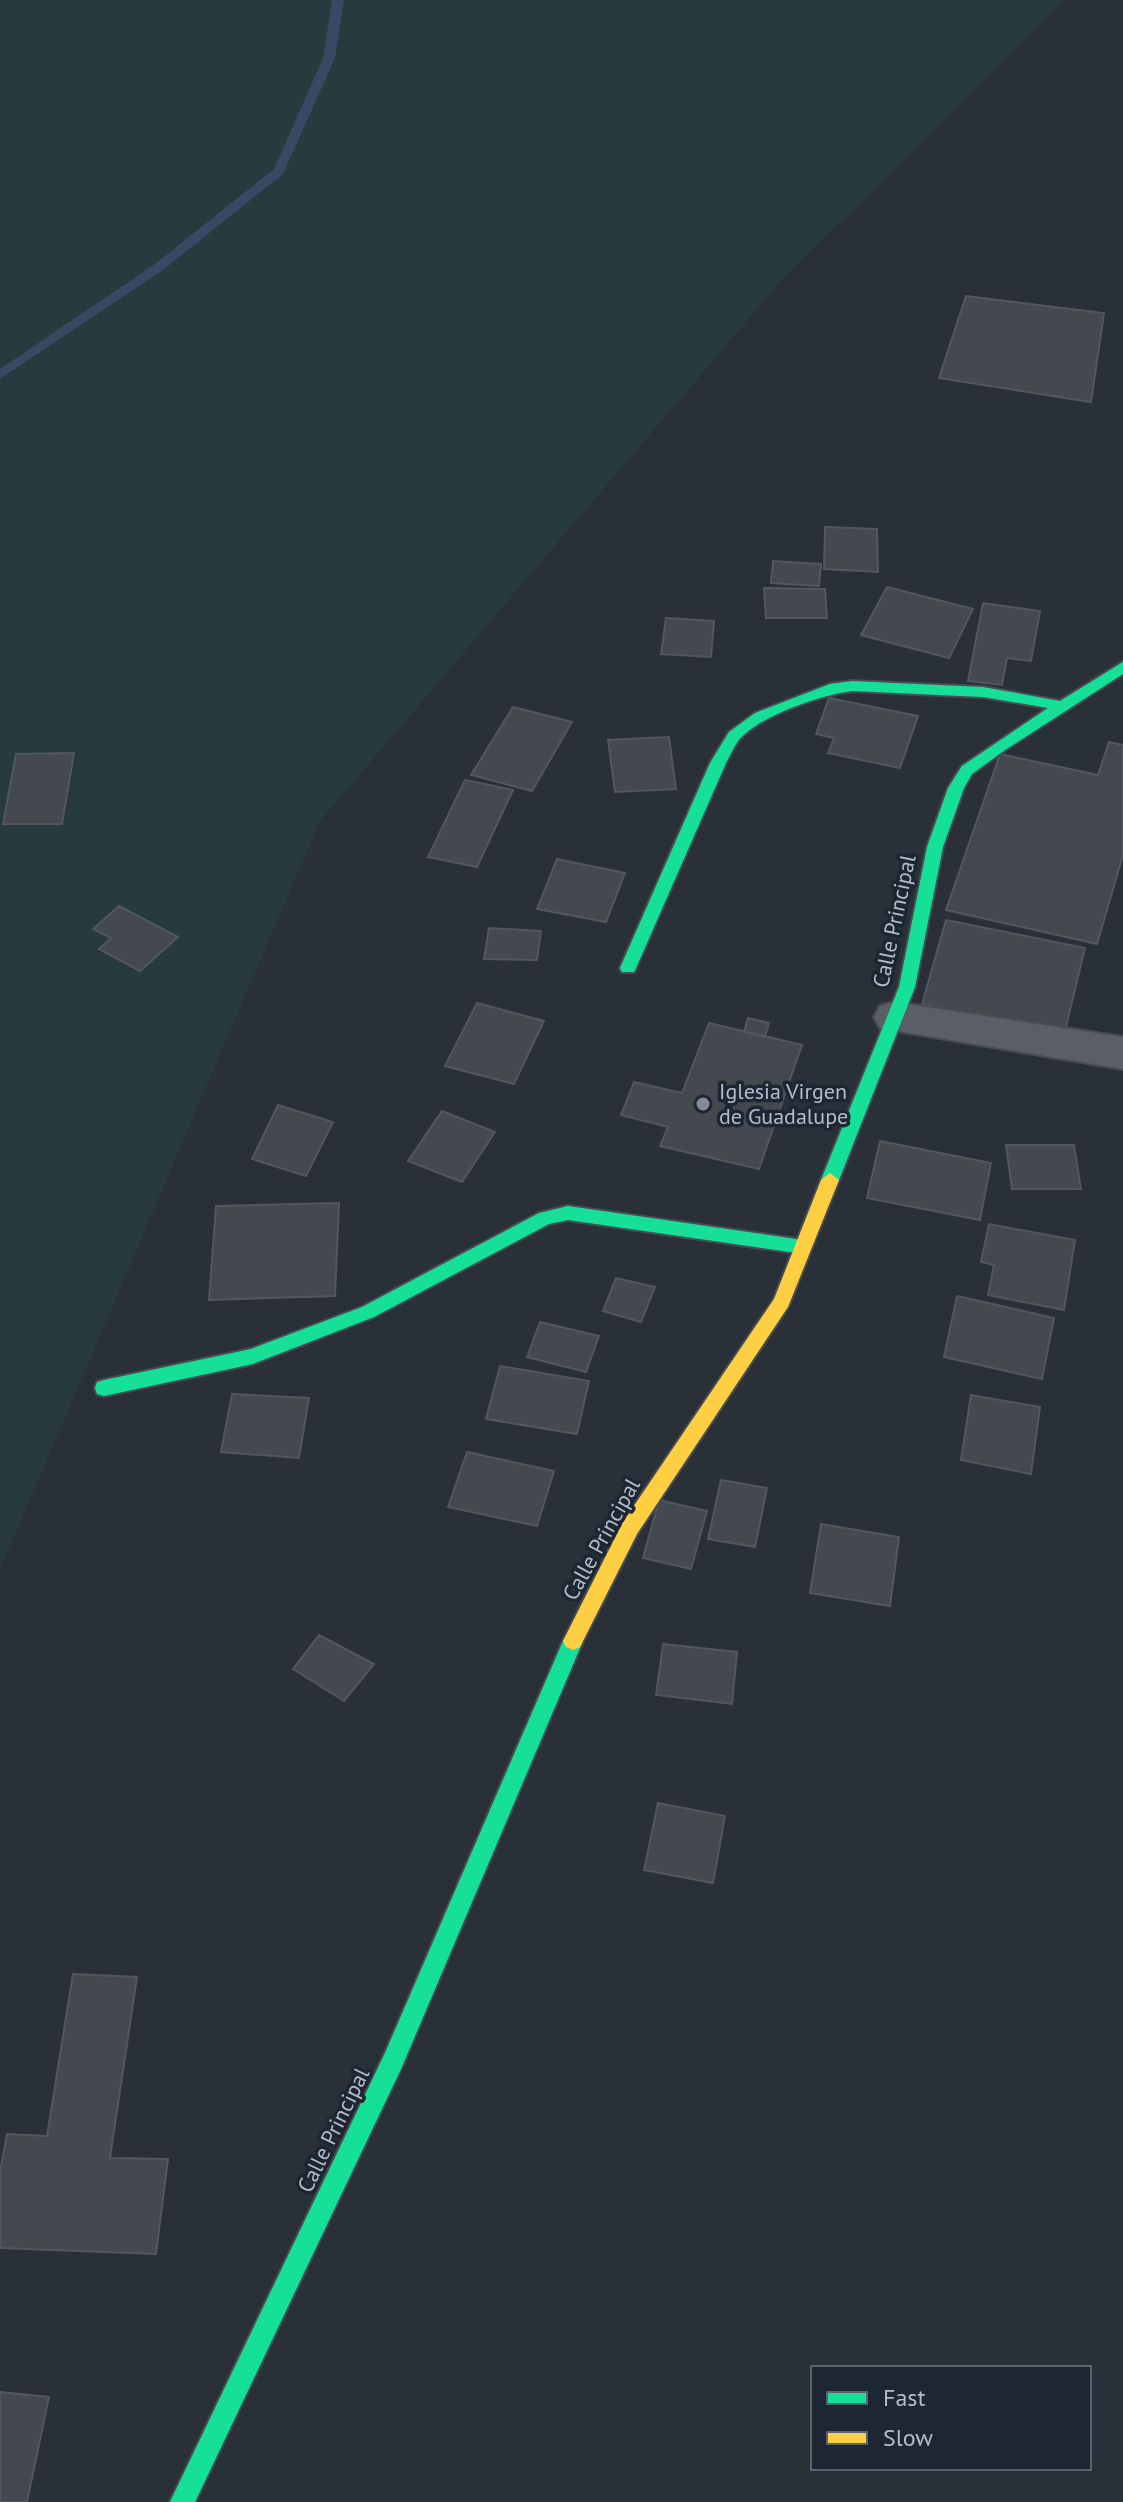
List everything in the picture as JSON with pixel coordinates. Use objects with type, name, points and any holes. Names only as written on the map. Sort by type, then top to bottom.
[{"type":"street","name":"Calle Principal","points":[[182,2502],[393,2061],[581,1622],[630,1528],[782,1302],[907,987],[935,847],[956,788],[967,770],[1123,667]]},
{"type":"street","points":[[628,968],[718,763],[734,736],[760,717],[799,699],[852,686],[983,692],[1062,706]]},
{"type":"street","points":[[894,1017],[1123,1053]]},
{"type":"street","points":[[104,1388],[253,1356],[354,1317],[486,1252],[545,1218],[568,1213],[803,1247]]},
{"type":"green space","points":[[0,0],[1065,0],[781,281],[320,821],[0,1569]]},
{"type":"building","points":[[966,296],[1104,313],[1091,402],[939,378]]},
{"type":"building","points":[[825,527],[877,529],[878,572],[824,569]]},
{"type":"building","points":[[773,561],[821,564],[819,586],[771,583]]},
{"type":"building","points":[[887,587],[973,609],[949,658],[861,635]]},
{"type":"building","points":[[764,588],[825,589],[827,618],[766,618]]},
{"type":"building","points":[[983,603],[1040,611],[1031,661],[1007,658],[1002,685],[968,681]]},
{"type":"building","points":[[666,618],[714,621],[711,657],[661,654]]},
{"type":"building","points":[[829,698],[918,716],[900,768],[828,753],[834,738],[816,734]]},
{"type":"building","points":[[513,707],[572,722],[532,791],[471,775]]},
{"type":"building","points":[[669,737],[676,789],[615,792],[608,740]]},
{"type":"building","points":[[1109,742],[1123,745],[1123,855],[1097,944],[946,910],[1000,754],[1098,775]]},
{"type":"building","points":[[74,753],[62,824],[3,824],[16,754]]},
{"type":"building","points":[[465,780],[513,790],[477,867],[428,857]]},
{"type":"building","points":[[557,859],[625,873],[606,922],[537,909]]},
{"type":"building","points":[[119,906],[178,937],[140,971],[99,949],[111,938],[93,929]]},
{"type":"building","points":[[946,920],[1085,948],[1064,1035],[922,1004]]},
{"type":"building","points":[[489,928],[541,931],[537,960],[484,959]]},
{"type":"building","points":[[477,1003],[544,1021],[514,1084],[445,1066]]},
{"type":"building","points":[[748,1018],[769,1023],[765,1037],[744,1032]]},
{"type":"building","name":"Iglesia Virgen de Guadalupe","points":[[709,1023],[802,1045],[759,1169],[660,1146],[668,1127],[621,1115],[634,1082],[682,1093]]},
{"type":"building","points":[[278,1105],[333,1122],[306,1176],[252,1159]]},
{"type":"building","points":[[442,1111],[495,1132],[462,1182],[408,1161]]},
{"type":"building","points":[[880,1141],[991,1163],[980,1220],[867,1198]]},
{"type":"building","points":[[1006,1145],[1074,1145],[1081,1189],[1012,1189]]},
{"type":"building","points":[[339,1203],[335,1296],[209,1300],[216,1206]]},
{"type":"building","points":[[989,1224],[1075,1240],[1064,1310],[988,1295],[994,1265],[981,1262]]},
{"type":"building","points":[[616,1278],[655,1287],[641,1322],[603,1311]]},
{"type":"building","points":[[957,1296],[1054,1318],[1042,1379],[944,1357]]},
{"type":"building","points":[[540,1322],[599,1336],[586,1372],[527,1357]]},
{"type":"building","points":[[500,1366],[589,1381],[577,1434],[486,1419]]},
{"type":"building","points":[[232,1394],[309,1398],[299,1458],[221,1452]]},
{"type":"building","points":[[971,1395],[1040,1407],[1031,1474],[961,1460]]},
{"type":"building","points":[[467,1452],[554,1471],[537,1526],[448,1507]]},
{"type":"building","points":[[721,1480],[767,1488],[755,1547],[708,1539]]},
{"type":"building","points":[[659,1500],[707,1511],[691,1569],[643,1558]]},
{"type":"building","points":[[821,1524],[899,1537],[890,1606],[810,1593]]},
{"type":"building","points":[[319,1635],[374,1664],[344,1701],[293,1669]]},
{"type":"building","points":[[663,1644],[737,1652],[732,1704],[656,1695]]},
{"type":"building","points":[[658,1803],[725,1816],[713,1883],[644,1870]]},
{"type":"building","points":[[73,1974],[137,1977],[110,2158],[168,2159],[156,2254],[0,2248],[0,2172],[7,2134],[47,2136]]},
{"type":"building","points":[[0,2392],[49,2397],[27,2502],[0,2502]]},
{"type":"waterway","points":[[0,375],[159,267],[279,171],[329,58],[338,0]]},
{"type":"traffic: fast","points":[[830,1180],[907,987],[935,847],[956,788],[967,770],[1000,746],[1123,667]]},
{"type":"traffic: fast","points":[[628,968],[718,763],[734,736],[760,717],[830,689],[852,686],[983,692],[1062,706]]},
{"type":"traffic: fast","points":[[104,1388],[253,1356],[368,1312],[545,1218],[568,1213],[803,1247]]},
{"type":"traffic: fast","points":[[182,2502],[393,2061],[573,1641]]},
{"type":"traffic: slow","points":[[573,1641],[630,1528],[782,1302],[830,1180]]},
{"type":"place","name":"Iglesia Virgen de Guadalupe","points":[[703,1104]]}]
